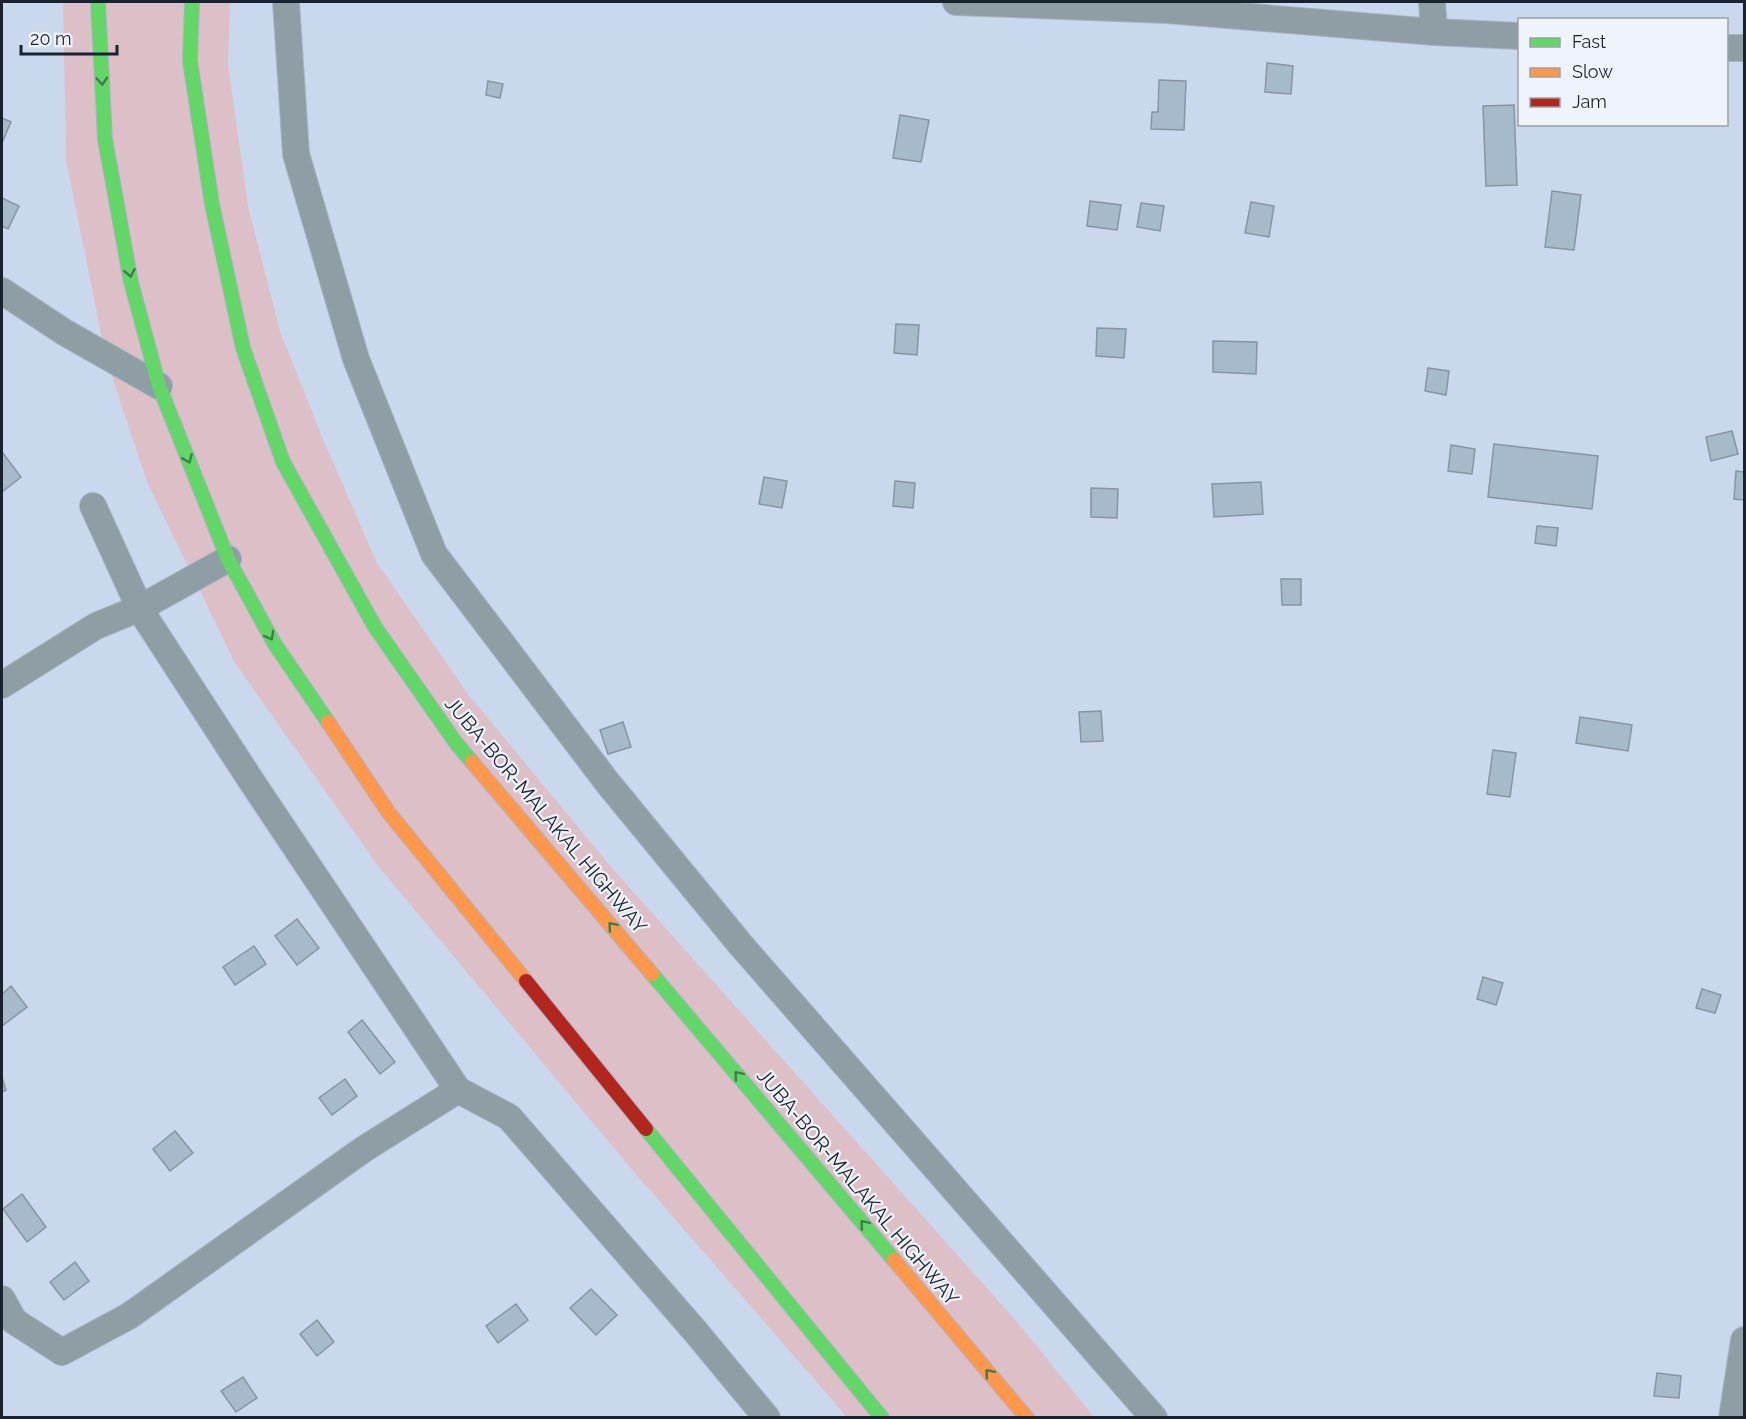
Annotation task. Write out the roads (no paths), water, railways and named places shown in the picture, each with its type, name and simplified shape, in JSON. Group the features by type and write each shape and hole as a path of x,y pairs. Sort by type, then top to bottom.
{"highway":[{"path":"98,2 105,139 131,282 159,386 228,559 274,643 389,813 882,1418"},
{"name":"JUBA-BOR-MALAKAL HIGHWAY","path":"192,2 190,61 212,204 243,348 284,462 375,627 456,743 1027,1418"}],"street":[{"path":"286,2 296,154 356,359 434,554 607,782 740,944 1154,1418"},
{"path":"956,2 1167,10 1434,32 1518,36"},
{"path":"1432,2 1434,32"},
{"path":"1728,48 1744,48"},
{"path":"2,291 64,332 159,386"},
{"path":"93,506 141,611 250,779 458,1090 508,1117 695,1331 767,1418"},
{"path":"2,685 96,626 140,608 228,559"},
{"path":"2,1299 14,1321 62,1352 129,1316 364,1149 458,1090"},
{"path":"1732,1418 1744,1341"}]}
